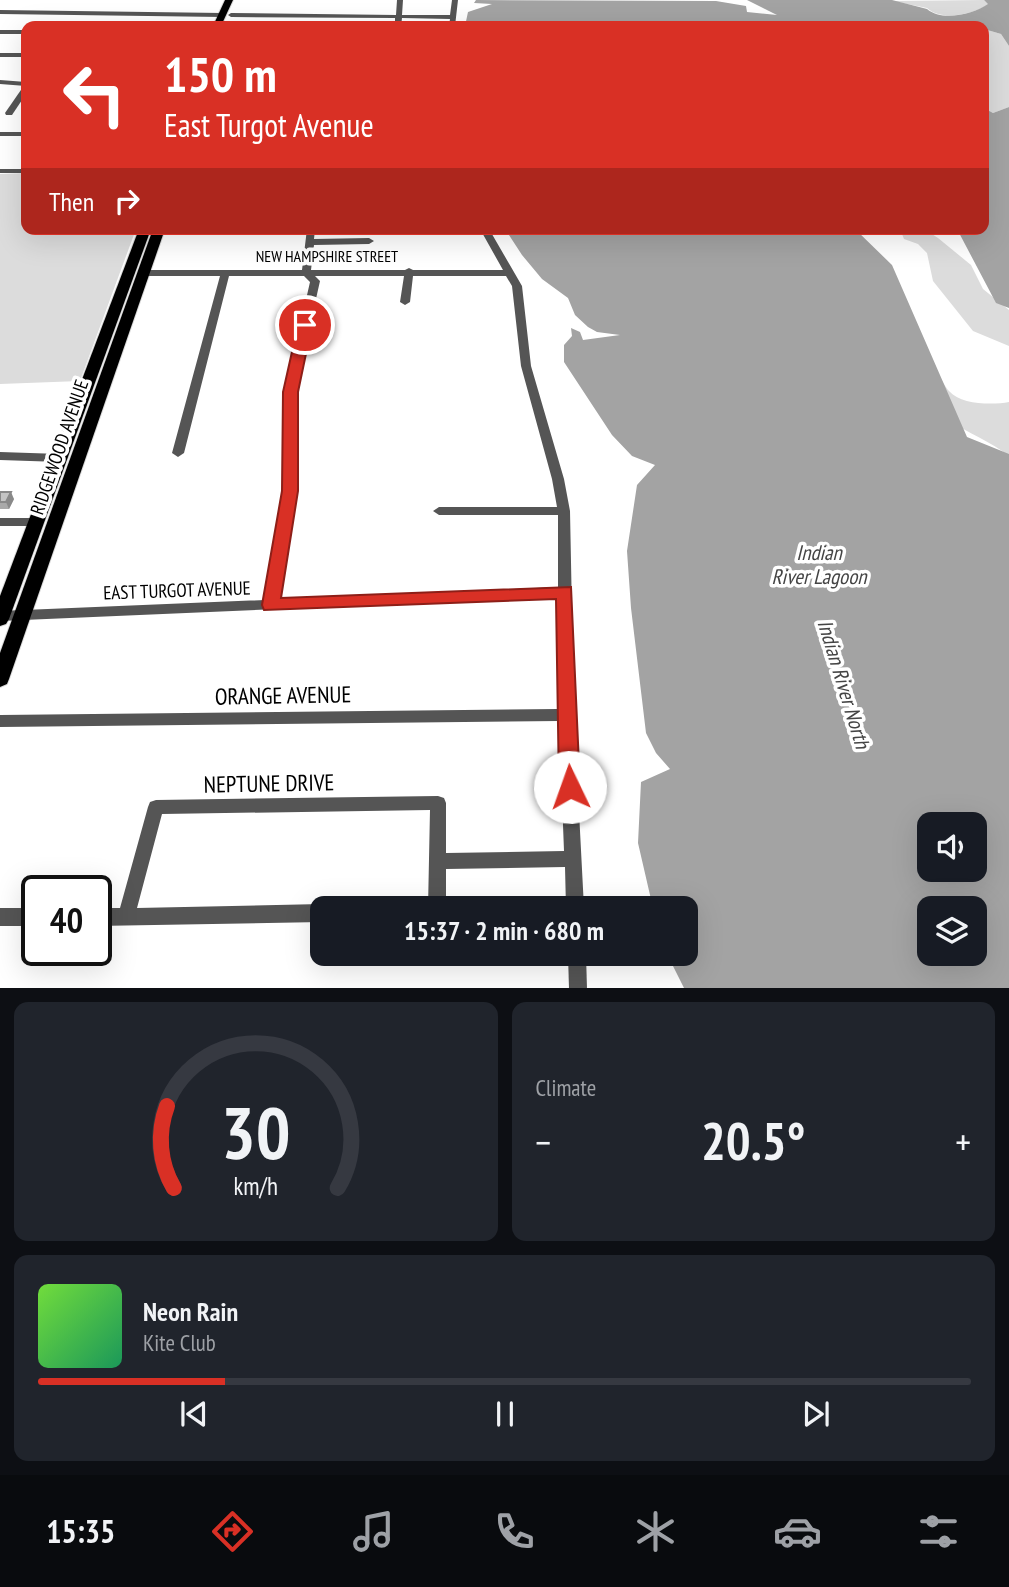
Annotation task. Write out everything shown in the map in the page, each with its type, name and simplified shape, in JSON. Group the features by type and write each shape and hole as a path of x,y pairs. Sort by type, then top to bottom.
{"main road":[{"path":"223,21 229,0"},
{"path":"223,21 238,0"},
{"name":"RIDGEWOOD AVENUE","path":"0,617 145,235"},
{"path":"143,272 139,266 149,235"},
{"name":"RIDGEWOOD AVENUE","path":"0,679 157,235"},
{"path":"121,336 117,330 132,285 126,280"},
{"path":"81,451 75,446 75,441 91,396 86,386"},
{"path":"53,527 52,511 67,466 66,461 60,458"}],"street":[{"path":"399,21 400,0"},
{"path":"453,21 455,0"},
{"path":"0,12 6,5"},
{"path":"0,12 223,21 453,17"},
{"path":"0,32 21,33"},
{"path":"0,55 21,55"},
{"path":"0,82 21,86"},
{"path":"9,113 21,100"},
{"path":"0,134 21,134"},
{"path":"0,171 21,171"},
{"path":"271,605 290,491 290,392 315,281 306,272 311,235"},
{"path":"488,235 511,273 521,307 526,366 558,479 564,511 566,715 575,896"},
{"path":"310,242 369,241"},
{"path":"405,302 409,271"},
{"name":"NEW HAMPSHIRE STREET","path":"143,272 511,273"},
{"path":"178,453 225,272"},
{"path":"0,456 60,458"},
{"path":"439,511 564,511"},
{"path":"0,522 36,522"},
{"name":"EAST TURGOT AVENUE","path":"0,617 565,592"},
{"name":"ORANGE AVENUE","path":"0,721 566,715"},
{"name":"NEPTUNE DRIVE","path":"126,917 156,807 438,803 437,861"},
{"path":"437,896 437,861 573,859"},
{"path":"112,917 310,913"},
{"path":"0,917 21,917"},
{"path":"577,966 578,988"}],"shaded area":[{"path":"984,0 989,4 975,11 949,16 927,8 892,1"},
{"path":"989,30 1001,34 1009,46 1009,107 993,113 989,111"},
{"path":"21,173 21,235 134,235 80,381 0,384 0,174"},
{"path":"902,235 933,235 971,265 983,289 1009,310 1009,346 973,331 933,281 927,253 918,244 904,239"},
{"path":"925,346 943,382 954,396 978,403 1009,402 1009,456 949,421"}],"water":[{"path":"476,0 716,1 746,6 747,12 777,15 747,0 892,0 949,16 982,8 988,4 984,0 1009,0 1009,46 1001,34 989,30 989,21 466,21 468,12 492,4 474,3"},
{"path":"1009,107 1009,308 996,303 960,235 989,235 989,111 993,113"},
{"name":"Indian River Lagoon","path":"509,235 861,235 892,265 967,437 1009,454 1009,988 684,988 673,966 698,966 698,896 650,896 638,843 641,782 670,769 656,753 646,733 627,551 637,485 655,465 632,456 612,435 564,362 564,345 572,336 571,328 580,332 583,340 620,335 597,332 588,327 575,315 568,298 542,279"}],"building":[{"path":"0,492 11,492 6,502 0,502"}],"route":[{"path":"305,325 290,392 290,491 271,605 565,592 566,715 570,787"}],"water label":[{"name":"Indian River North","path":"844,684"}]}
